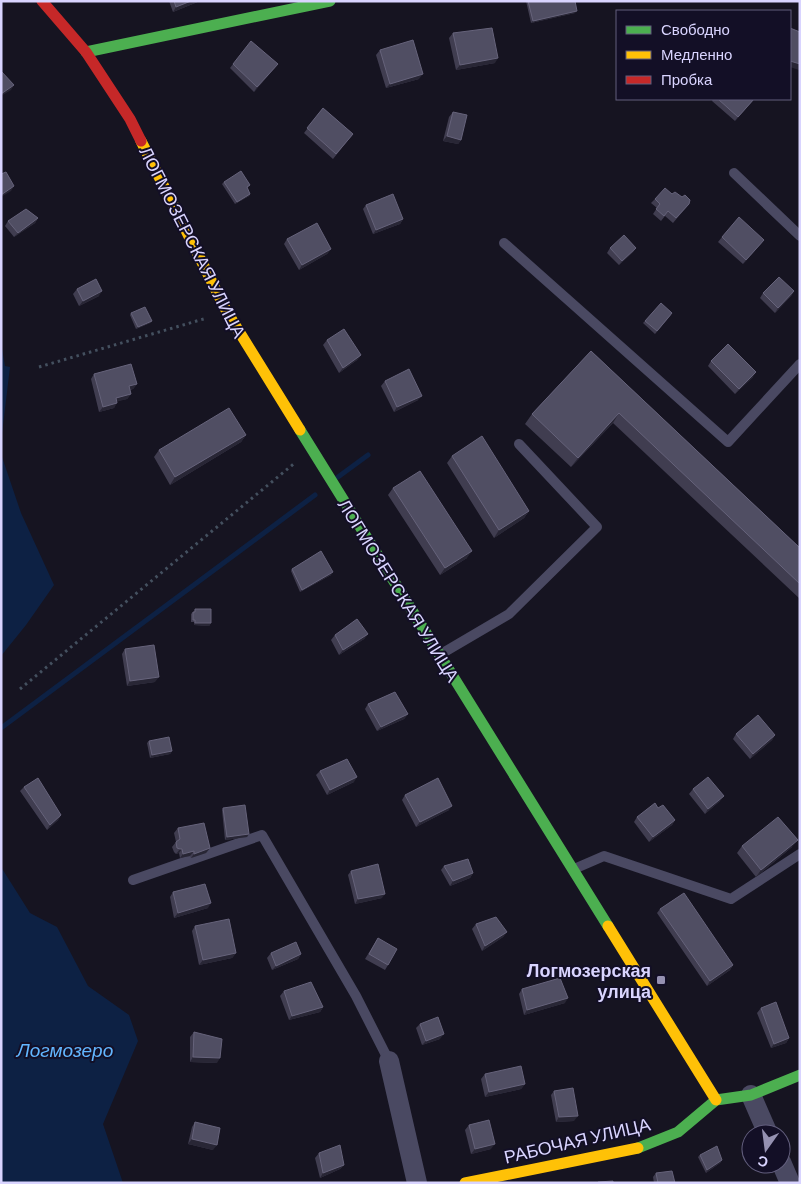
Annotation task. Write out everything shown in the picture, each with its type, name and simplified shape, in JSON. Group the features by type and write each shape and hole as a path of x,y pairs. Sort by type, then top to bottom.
{"street":[{"name":"ЛОГМОЗЕРСКАЯ УЛИЦА","path":"42,1 86,52 130,119 227,312 716,1100"},
{"path":"86,52 330,1"},
{"path":"389,1061 417,1183"},
{"path":"716,1100 750,1095 800,1076"},
{"path":"750,1095 763,1124"},
{"name":"РАБОЧАЯ УЛИЦА","path":"465,1183 639,1148 678,1132 716,1100"}],"lane":[{"path":"734,173 800,236"},
{"path":"504,243 728,442 800,364"},
{"path":"440,655 509,614 598,526 519,444"},
{"path":"133,880 262,835 356,996 389,1061"},
{"path":"573,869 604,856 731,899 800,854"}],"path":[{"path":"39,367 227,312"},
{"path":"20,689 312,448"}],"water":[{"path":"1,343 5,366 10,367 1,442"},
{"path":"1,454 21,513 54,585 1,656"},
{"name":"Логмозеро","path":"1,867 30,913 57,927 88,986 129,1015 138,1041 103,1124 123,1183 1,1183"}],"building":[{"path":"174,1 191,1 176,7"},
{"path":"528,1 575,1 577,11 533,21"},
{"path":"492,28 498,58 460,65 453,33"},
{"path":"791,28 800,32 800,64 791,61"},
{"path":"413,40 423,74 390,84 380,50"},
{"path":"251,41 278,64 257,87 233,64"},
{"path":"1,71 14,85 1,94"},
{"path":"719,100 753,100 738,117"},
{"path":"323,108 353,134 336,154 307,128"},
{"path":"453,112 467,115 461,140 447,136"},
{"path":"241,171 250,185 247,187 250,194 237,202 224,182"},
{"path":"6,172 14,186 1,195 1,174"},
{"path":"665,188 672,194 675,192 682,197 685,195 690,200 689,204 676,218 668,211 664,216 656,209 660,204 655,199"},
{"path":"393,194 403,219 376,230 366,205"},
{"path":"26,209 38,218 18,233 8,221"},
{"path":"739,217 764,240 746,260 722,237"},
{"path":"317,223 331,249 302,265 287,239"},
{"path":"624,235 636,248 622,261 610,248"},
{"path":"779,277 794,291 778,308 763,293"},
{"path":"96,279 102,291 83,301 77,289"},
{"path":"661,303 672,313 657,331 645,321"},
{"path":"145,307 152,321 138,327 131,313"},
{"path":"344,329 361,355 343,368 327,340"},
{"path":"728,344 756,372 739,389 711,361"},
{"path":"591,351 800,548 800,584 619,413 578,458 532,414"},
{"path":"131,364 137,384 129,386 131,394 116,398 117,403 103,407 94,374"},
{"path":"409,369 422,396 397,407 385,381"},
{"path":"229,408 246,435 175,477 159,450"},
{"path":"482,436 529,511 499,530 452,456"},
{"path":"420,471 472,551 445,568 393,488"},
{"path":"321,551 333,572 302,590 292,569"},
{"path":"195,609 211,609 211,623 195,623 193,612 195,612"},
{"path":"357,619 368,634 343,650 335,635"},
{"path":"154,645 159,677 130,681 125,649"},
{"path":"395,692 408,714 381,727 368,704"},
{"path":"758,715 775,735 753,754 736,734"},
{"path":"169,737 172,751 152,755 149,741"},
{"path":"347,759 357,777 330,790 320,771"},
{"path":"708,777 724,796 708,809 693,789"},
{"path":"38,778 61,815 50,825 24,787"},
{"path":"438,778 452,806 420,822 405,795"},
{"path":"655,803 658,808 663,805 675,820 653,837 637,817"},
{"path":"245,805 249,834 227,837 223,808"},
{"path":"778,817 798,840 761,870 742,846"},
{"path":"204,823 210,848 194,854 194,851 183,854 182,849 177,848 176,842 180,839 178,828"},
{"path":"468,859 473,873 453,881 444,866"},
{"path":"378,864 385,894 358,899 351,871"},
{"path":"205,884 211,903 178,913 173,892"},
{"path":"684,893 733,965 710,981 660,909"},
{"path":"496,917 507,932 485,946 476,924"},
{"path":"229,919 236,953 203,960 195,926"},
{"path":"378,938 397,949 388,965 369,954"},
{"path":"296,942 301,954 276,966 271,953"},
{"path":"560,978 568,998 527,1010 522,989"},
{"path":"311,982 323,1007 292,1016 284,991"},
{"path":"776,1002 789,1038 774,1044 761,1008"},
{"path":"438,1017 444,1034 426,1041 420,1024"},
{"path":"194,1032 222,1039 220,1058 193,1057"},
{"path":"521,1066 525,1084 489,1092 485,1074"},
{"path":"573,1088 578,1116 559,1117 554,1091"},
{"path":"489,1120 495,1144 475,1149 469,1125"},
{"path":"195,1122 220,1128 217,1145 192,1139"},
{"path":"340,1145 344,1165 323,1173 319,1153"},
{"path":"717,1146 722,1160 707,1170 700,1155"},
{"path":"672,1171 675,1183 658,1183 656,1173"},
{"path":"613,1181 613,1183 598,1183 598,1182"}],"waterway":[{"path":"338,477 368,455"},
{"path":"1,728 315,495"}],"traffic: fast":[{"path":"86,52 330,1"},
{"path":"300,430 608,926"},
{"path":"638,1148 678,1132 716,1100 751,1095 800,1075"}],"traffic: slow":[{"path":"141,141 227,312 300,430"},
{"path":"608,926 716,1100"},
{"path":"465,1183 638,1148"}],"traffic: jam":[{"path":"42,1 86,52 130,119 141,141"}],"place":[{"name":"Логмозерская улица","path":"661,980"}]}
